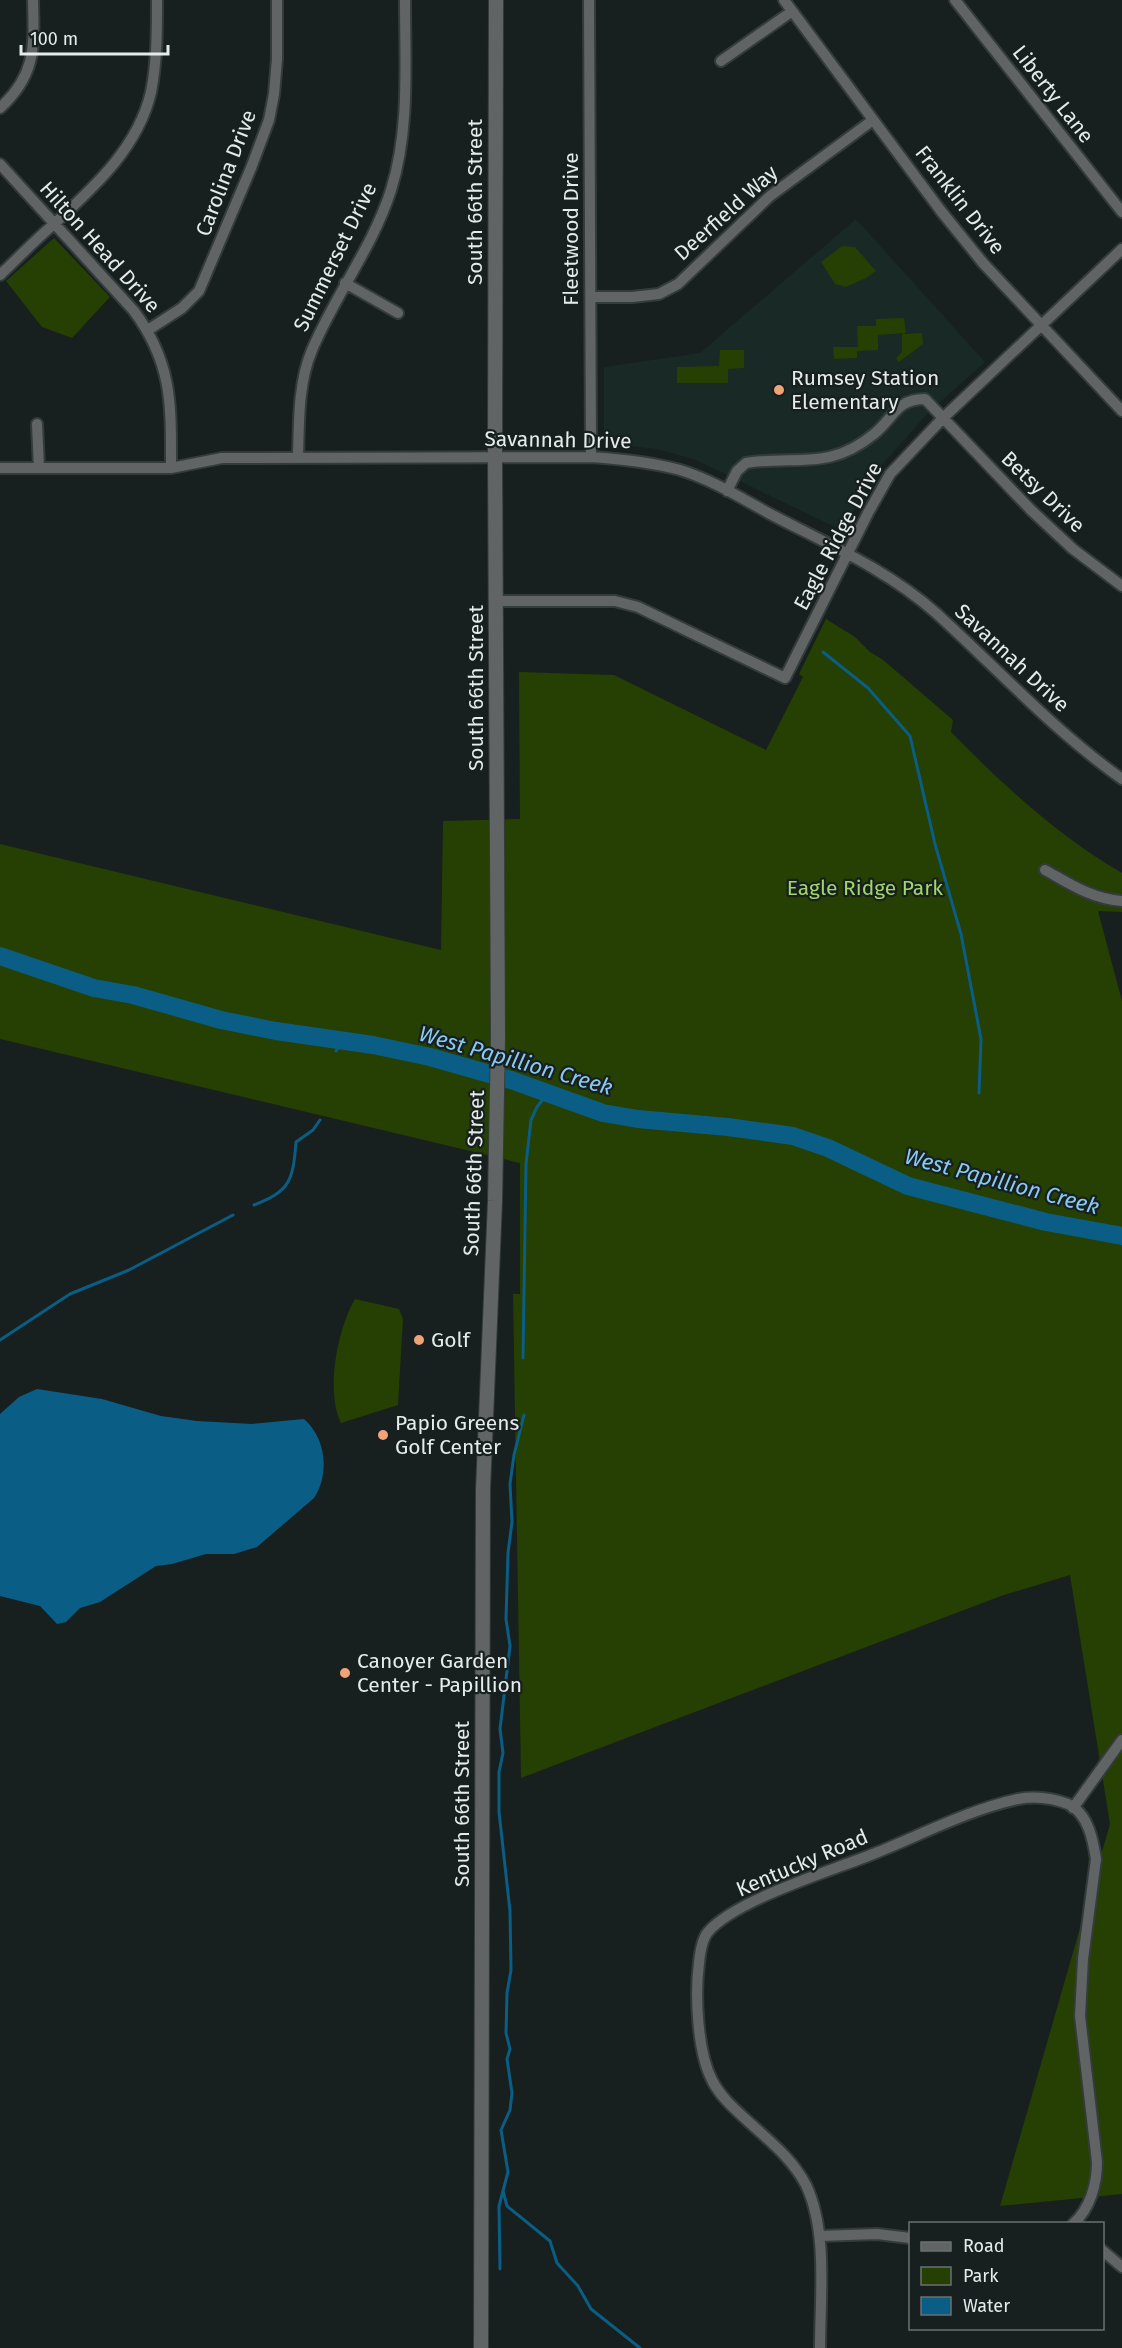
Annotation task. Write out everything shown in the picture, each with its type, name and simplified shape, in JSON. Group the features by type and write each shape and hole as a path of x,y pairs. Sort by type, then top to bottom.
{"street":[{"path":"0,108 26,78 31,64 34,45 33,0"},
{"path":"0,275 104,177 123,152 150,95 155,67 157,0"},
{"name":"Carolina Drive","path":"148,330 182,308 199,291 251,168 269,120 274,94 277,59 277,0"},
{"name":"Summerset Drive","path":"298,458 300,402 311,351 382,215 400,153 405,76 405,0"},
{"name":"South 66th Street","path":"481,2348 483,1509 498,1119 495,458 496,0"},
{"name":"Fleetwood Drive","path":"589,0 591,457"},
{"name":"Franklin Drive","path":"784,0 983,263 1122,411"},
{"name":"Liberty Lane","path":"955,0 1122,212"},
{"path":"721,61 791,12"},
{"name":"Deerfield Way","path":"591,297 632,297 659,294 678,284 770,196 873,120"},
{"name":"Hilton Head Drive","path":"0,164 134,311 148,330 163,362 167,382 171,417 171,468"},
{"name":"Eagle Ridge Drive","path":"497,601 615,601 638,607 785,678 890,474 943,418 1122,249"},
{"path":"345,283 398,313"},
{"name":"Betsy Drive","path":"727,491 737,471 747,463 821,460 844,453 875,434 903,403 913,399 925,399 1031,510 1073,549 1122,586"},
{"path":"37,424 39,468"},
{"name":"Savannah Drive","path":"0,468 171,468 222,458 591,457 640,460 682,471 727,491 890,577 936,613 1021,696 1089,756 1122,779"},
{"path":"1045,870 1090,896 1122,901"},
{"path":"1074,2222 1081,2216 1090,2198 1097,2177 1097,2162 1080,2016 1083,1959 1096,1859 1088,1828 1081,1815 1073,1808 1122,1740"},
{"name":"Kentucky Road","path":"820,2348 820,2236 807,2188 799,2171 786,2155 735,2109 711,2080 701,2041 698,1996 699,1963 707,1933 746,1904 968,1814 1018,1799 1034,1797 1053,1800 1073,1808"},
{"path":"820,2236 877,2234 909,2238"},
{"path":"1104,2252 1122,2267"}],"shaded area":[{"name":"Rumsey Station Elementary","path":"856,219 985,362 928,413 873,475 843,531 696,460 657,449 604,443 604,367 700,353"}],"green space":[{"path":"54,238 110,297 72,338 42,327 6,281"},
{"path":"842,246 855,247 876,271 846,287 835,284 821,262"},
{"path":"904,318 906,333 878,335 878,350 857,351 857,358 834,359 833,347 858,347 857,326 876,326 876,319"},
{"path":"922,333 923,344 899,362 896,358 902,352 902,334"},
{"path":"720,350 744,350 744,368 728,369 728,383 677,383 677,367 719,366"},
{"name":"Eagle Ridge Park","path":"826,619 855,637 953,720 951,732 1032,808 1076,843 1122,873 1122,912 1098,911 1122,1001 1122,2194 1000,2206 1110,1824 1070,1575 1001,1596 521,1778 513,1294 520,1294 520,1163 0,1039 0,844 441,950 443,821 520,819 519,672 614,675 766,750 803,677 799,674"},
{"path":"355,1299 399,1309 403,1319 398,1405 341,1423 336,1410 334,1394 336,1360 343,1326"}],"water":[{"path":"37,1389 102,1399 161,1416 197,1421 252,1424 304,1419 317,1436 321,1446 324,1467 319,1488 314,1498 257,1547 234,1554 206,1554 156,1566 100,1602 80,1608 66,1622 57,1624 40,1606 0,1596 0,1414 19,1397"}],"waterway":[{"path":"823,652 868,688 910,736 935,844 961,934 981,1039 979,1093"},
{"name":"West Papillion Creek","path":"0,956 94,988 133,995 221,1020 276,1031 373,1045 430,1057 511,1080 603,1113 793,1136 828,1148 908,1186 1046,1222 1122,1236"},
{"path":"336,1051 342,1041"},
{"path":"523,1358 526,1164 531,1120 537,1107 548,1093"},
{"path":"254,1205 275,1195 287,1183 293,1166 296,1142 313,1130 320,1120"},
{"path":"0,1340 70,1294 129,1270 233,1215"},
{"path":"500,2269 499,2206 508,2172 501,2130 510,2110 512,2093 507,2059 510,2049 506,2033 507,1993 511,1970 510,1911 499,1812 499,1772 503,1753 500,1729 510,1646 506,1619 508,1553 512,1522 510,1484 514,1455 524,1415"},
{"path":"503,2191 507,2206 550,2241 557,2263 578,2286 591,2309 640,2348"}],"place":[{"name":"Rumsey Station Elementary","path":"779,390"},
{"name":"Golf","path":"419,1340"},
{"name":"Papio Greens Golf Center","path":"383,1435"},
{"name":"Canoyer Garden Center - Papillion","path":"345,1673"}]}
